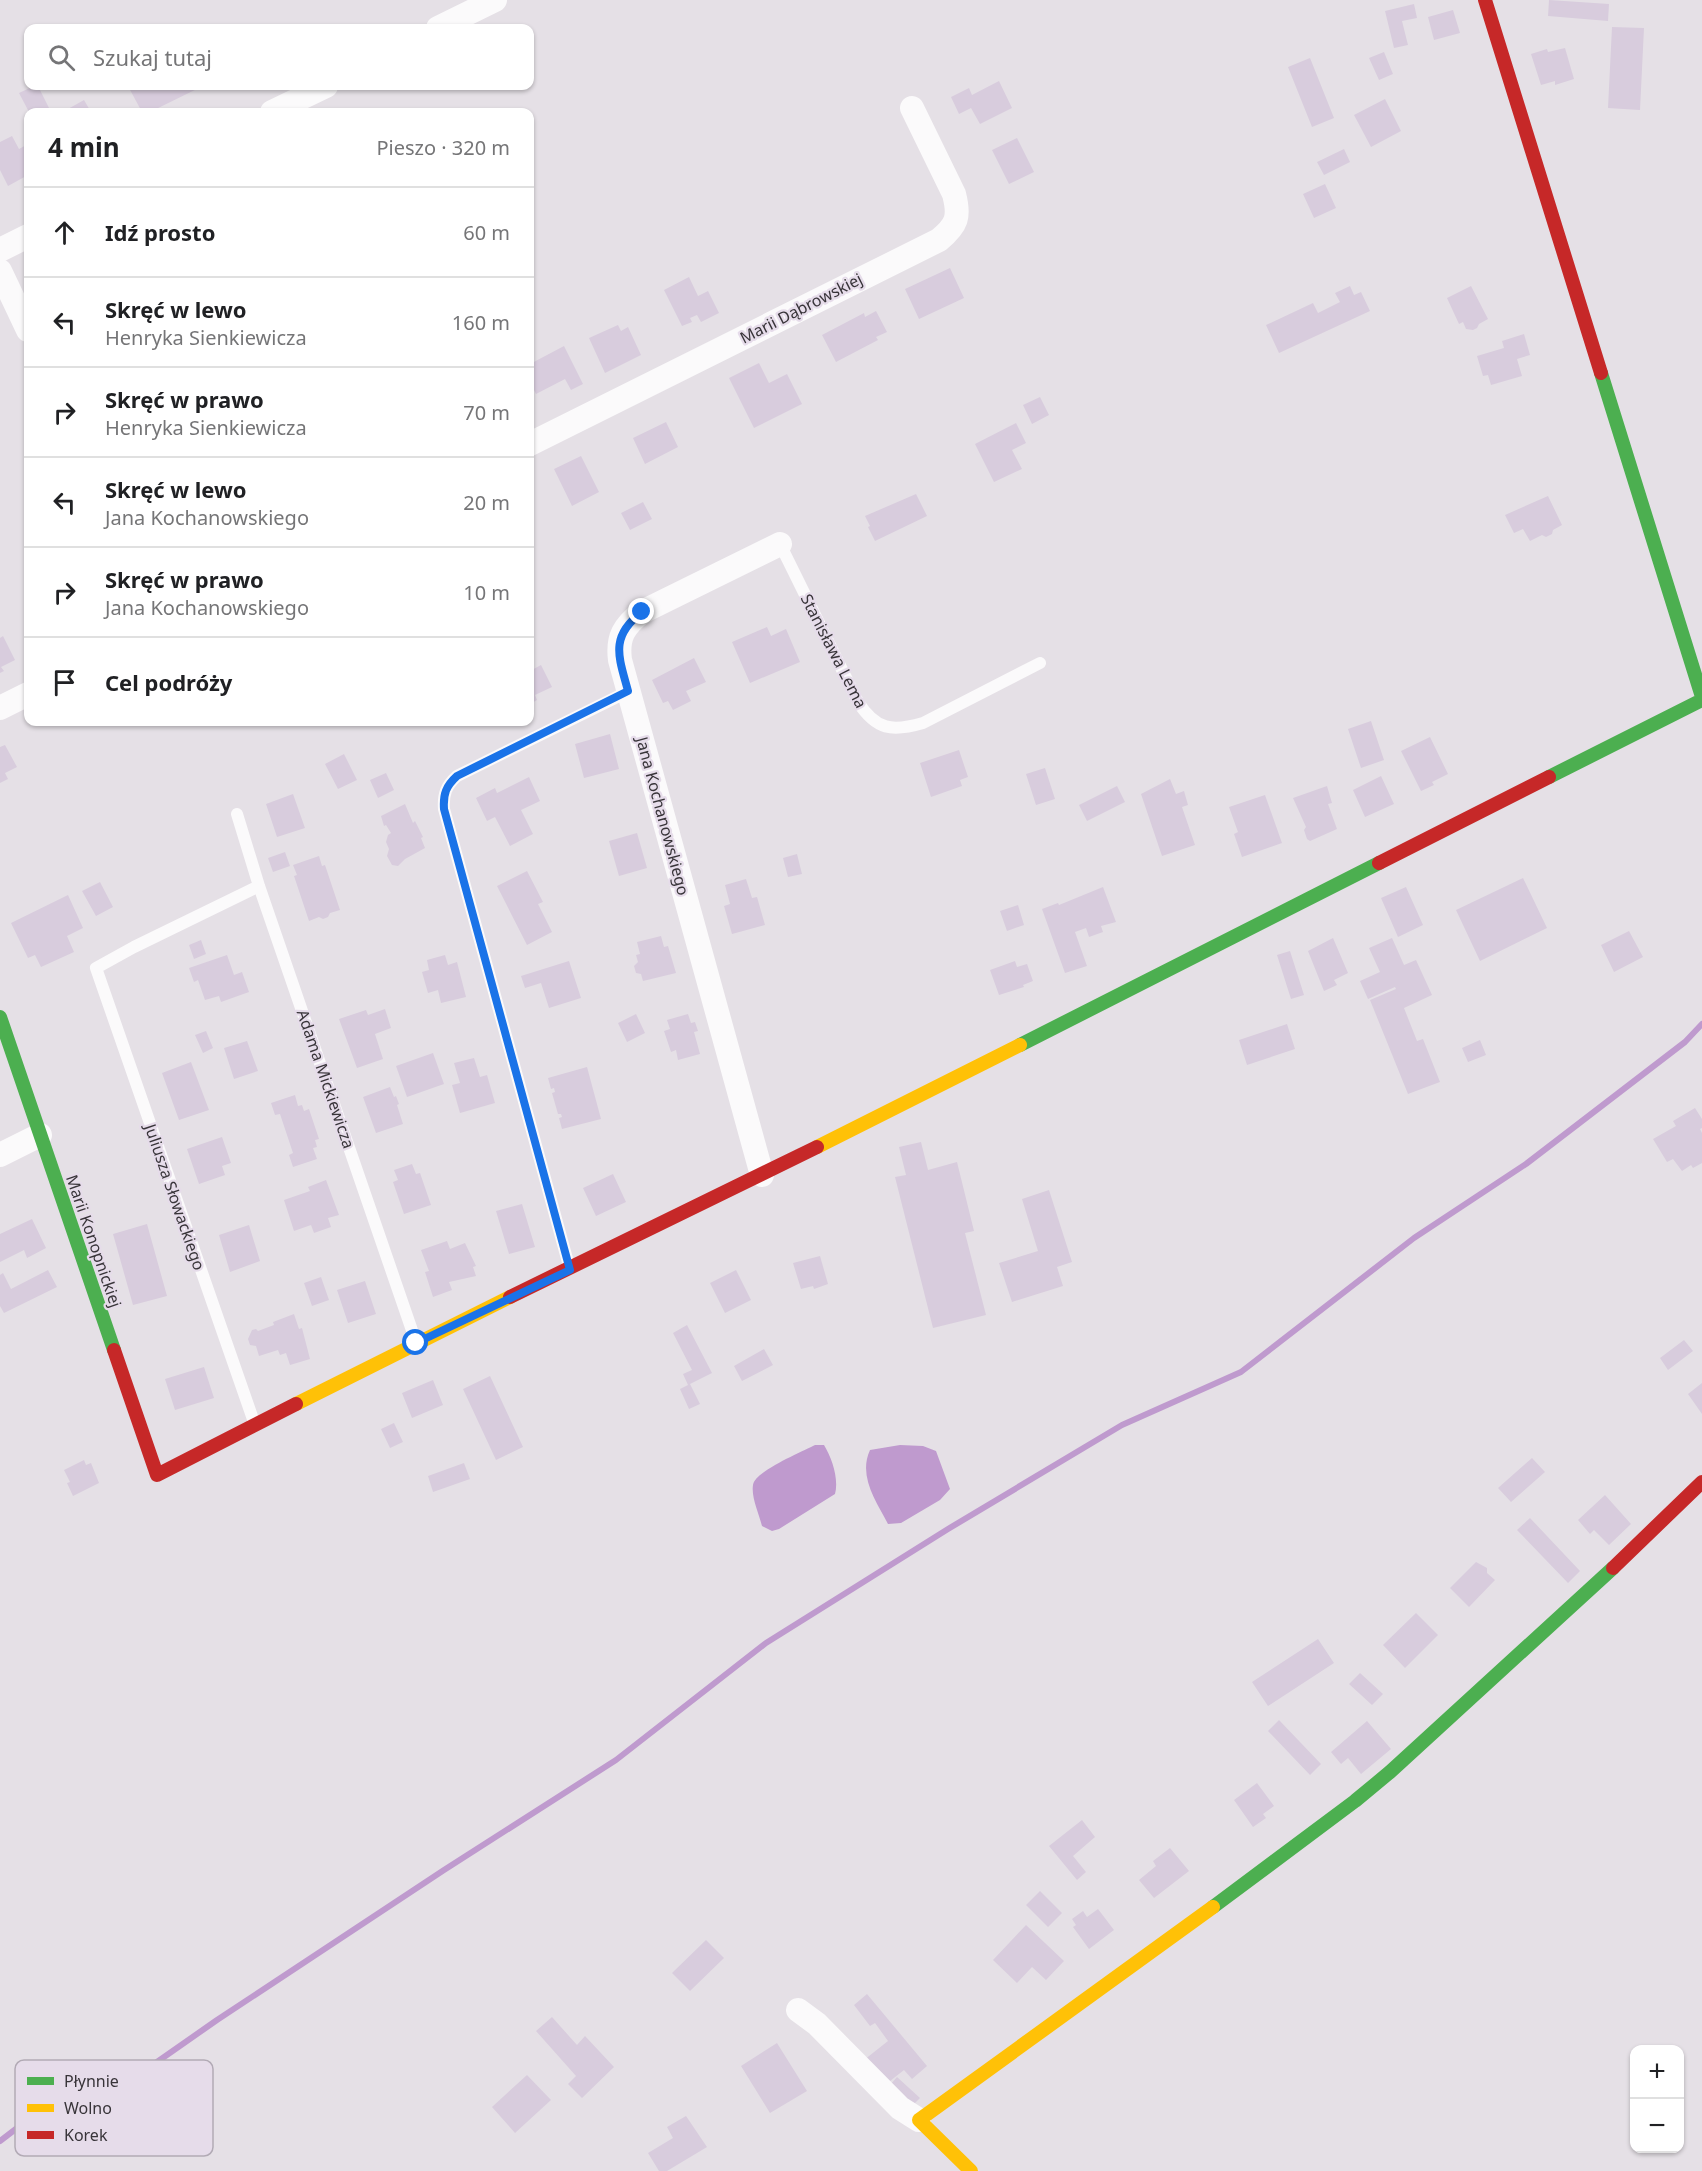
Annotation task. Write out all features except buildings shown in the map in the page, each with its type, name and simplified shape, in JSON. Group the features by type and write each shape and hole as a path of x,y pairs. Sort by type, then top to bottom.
{"street":[{"path":"446,24 495,0"},
{"path":"255,1426 416,1343 762,1175 1702,698 1485,0"},
{"path":"280,108 318,90"},
{"name":"Marii Dąbrowskiej","path":"534,442 939,240 951,230 957,220 954,194 912,108"},
{"path":"0,250 24,238"},
{"path":"0,271 24,322"},
{"name":"Jana Kochanowskiego","path":"762,1175 628,691 618,646 621,633 629,622 642,612 780,544"},
{"path":"0,708 24,696"},
{"name":"Marii Konopnickiej","path":"0,1017 157,1475 255,1426"},
{"path":"0,1155 40,1135"},
{"path":"919,2120 1240,1888 1364,1794 1580,1600 1702,1482"},
{"path":"798,2010 817,2024 892,2102 919,2120 971,2171"}],"lane":[{"name":"Stanisława Lema","path":"780,544 858,702 867,716 878,724 892,728 907,728 923,723 1040,663"},
{"path":"570,1270 444,809 443,796 448,784 457,776 628,691"},
{"name":"Adama Mickiewicza","path":"237,814 259,886 416,1343"},
{"name":"Juliusza Słowackiego","path":"255,1426 96,968 259,886"}],"shaded area":[{"path":"815,1445 824,1445 830,1456 835,1475 835,1494 779,1529 772,1531 762,1526 753,1495 753,1485 756,1480 770,1468"},
{"path":"900,1445 923,1446 936,1451 950,1489 940,1500 901,1523 888,1524 867,1479 867,1460 870,1450"}],"waterway":[{"path":"160,2060 444,1870 616,1760 766,1643 948,1529 1122,1425 1241,1372 1414,1238 1526,1164 1685,1042 1702,1024"},
{"path":"0,2141 15,2130"}],"traffic: fast":[{"path":"1601,373 1702,697"},
{"path":"1549,777 1702,700"},
{"path":"1020,1045 1379,863"},
{"path":"0,1017 114,1350"},
{"path":"1213,1907 1355,1801 1390,1772 1613,1568"}],"traffic: slow":[{"path":"817,1147 1020,1045"},
{"path":"296,1404 510,1297"},
{"path":"971,2171 919,2120 1213,1907"}],"traffic: jam":[{"path":"1485,0 1601,373"},
{"path":"1379,863 1549,777"},
{"path":"510,1297 817,1147"},
{"path":"114,1350 157,1475 296,1404"},
{"path":"1613,1568 1702,1482"}],"route":[{"path":"416,1343 570,1270 444,809 443,796 448,784 457,776 628,691 618,646 621,633 629,622 642,612"}]}
